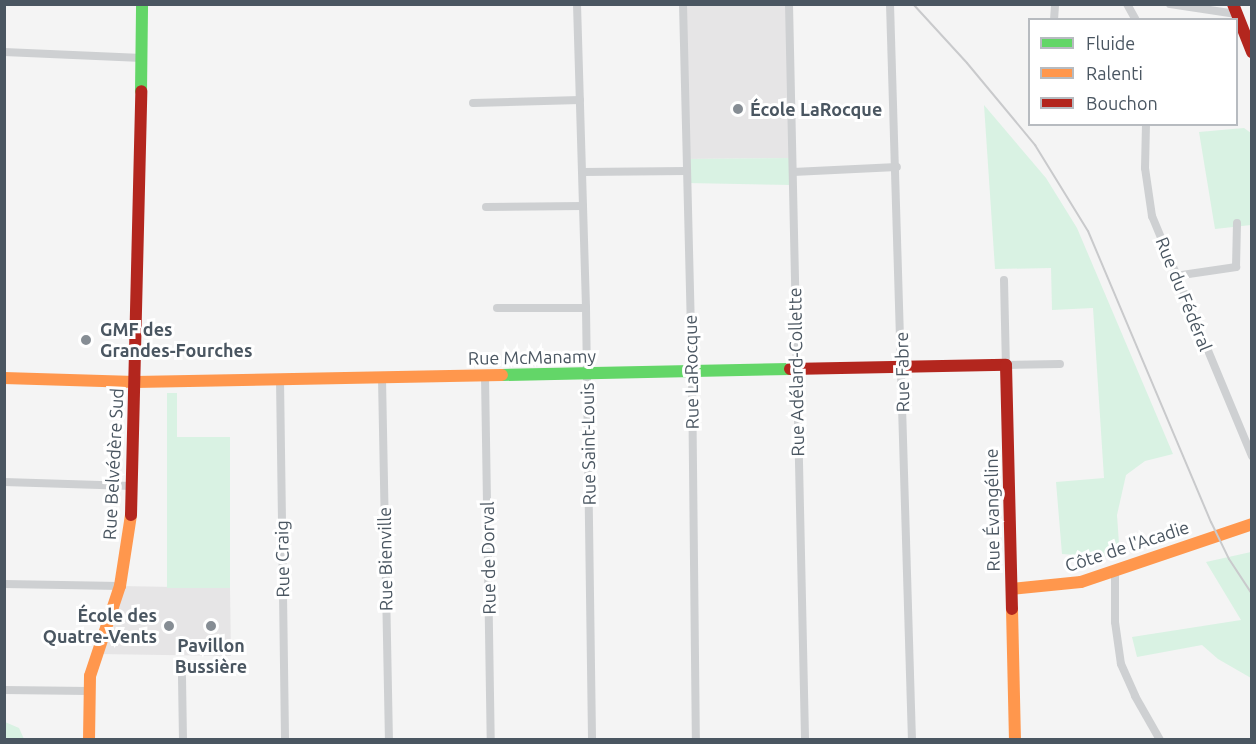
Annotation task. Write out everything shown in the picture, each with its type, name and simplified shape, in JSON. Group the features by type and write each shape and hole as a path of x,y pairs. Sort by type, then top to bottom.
{"street":[{"name":"Rue Belvédère Sud","path":"89,740 89,691 94,664 120,586 127,556 135,382 142,4"},
{"name":"Rue Saint-Louis","path":"577,4 586,308 592,740"},
{"name":"Rue LaRocque","path":"683,4 692,371 696,740"},
{"name":"Rue Adélard-Collette","path":"789,4 805,740"},
{"name":"Rue Fabre","path":"890,4 897,167 912,740"},
{"path":"1127,4 1135,18"},
{"path":"1170,4 1234,9"},
{"path":"1238,19 1251,52"},
{"path":"4,52 142,58"},
{"path":"473,103 580,100"},
{"name":"Rue du Fédéral","path":"1146,126 1145,168 1148,200 1175,276 1251,456"},
{"path":"793,172 897,167"},
{"path":"582,172 686,171"},
{"path":"486,207 583,206"},
{"path":"1175,276 1236,267 1237,223"},
{"name":"Rue Évangéline","path":"1004,280 1015,740"},
{"path":"497,308 586,308"},
{"name":"Rue McManamy","path":"4,378 135,382 1060,364"},
{"name":"Rue de Dorval","path":"485,376 491,740"},
{"name":"Rue Bienville","path":"382,378 389,740"},
{"name":"Rue Craig","path":"280,379 285,740"},
{"path":"4,482 132,486"},
{"name":"Côte de l'Acadie","path":"1012,589 1060,586 1115,572 1251,524"},
{"path":"1115,572 1115,622 1121,664 1134,696 1160,740"},
{"path":"4,584 120,586"},
{"path":"182,677 183,740"},
{"path":"4,690 89,691"}],"shaded area":[{"name":"École LaRocque","path":"683,5 789,5 792,158 685,159"},
{"name":"École des Quatre-Vents","path":"120,586 230,588 231,656 97,654"}],"green space":[{"path":"984,105 1046,178 1077,228 1173,454 1145,461 1126,475 1117,515 1120,558 1062,554 1056,482 1104,478 1093,308 1052,310 1051,268 995,269"},
{"path":"1244,128 1251,133 1251,225 1215,229 1199,132"},
{"path":"792,158 793,185 687,183 685,159"},
{"path":"167,393 177,393 177,437 230,437 230,588 167,588"},
{"path":"1251,552 1251,678 1218,659 1202,645 1137,657 1132,637 1241,620 1206,562"},
{"path":"5,722 19,728 24,739 5,739"}],"railway":[{"path":"913,4 967,63 1035,145 1088,231 1211,522 1229,559 1252,594"}],"traffic: fast":[{"path":"141,91 142,4"},
{"path":"502,375 790,369"}],"traffic: slow":[{"path":"4,378 135,382 502,375"},
{"path":"89,740 90,676 120,586 131,515"},
{"path":"1012,589 1081,582 1252,524"},
{"path":"1012,609 1015,740"}],"traffic: jam":[{"path":"1233,4 1252,52"},
{"path":"131,515 141,91"},
{"path":"790,369 1006,365 1012,609"}],"place":[{"name":"École LaRocque","path":"738,109"},
{"name":"GMF des Grandes-Fourches","path":"86,340"},
{"name":"École des Quatre-Vents","path":"169,626"},
{"name":"Pavillon Bussière","path":"211,626"}]}
